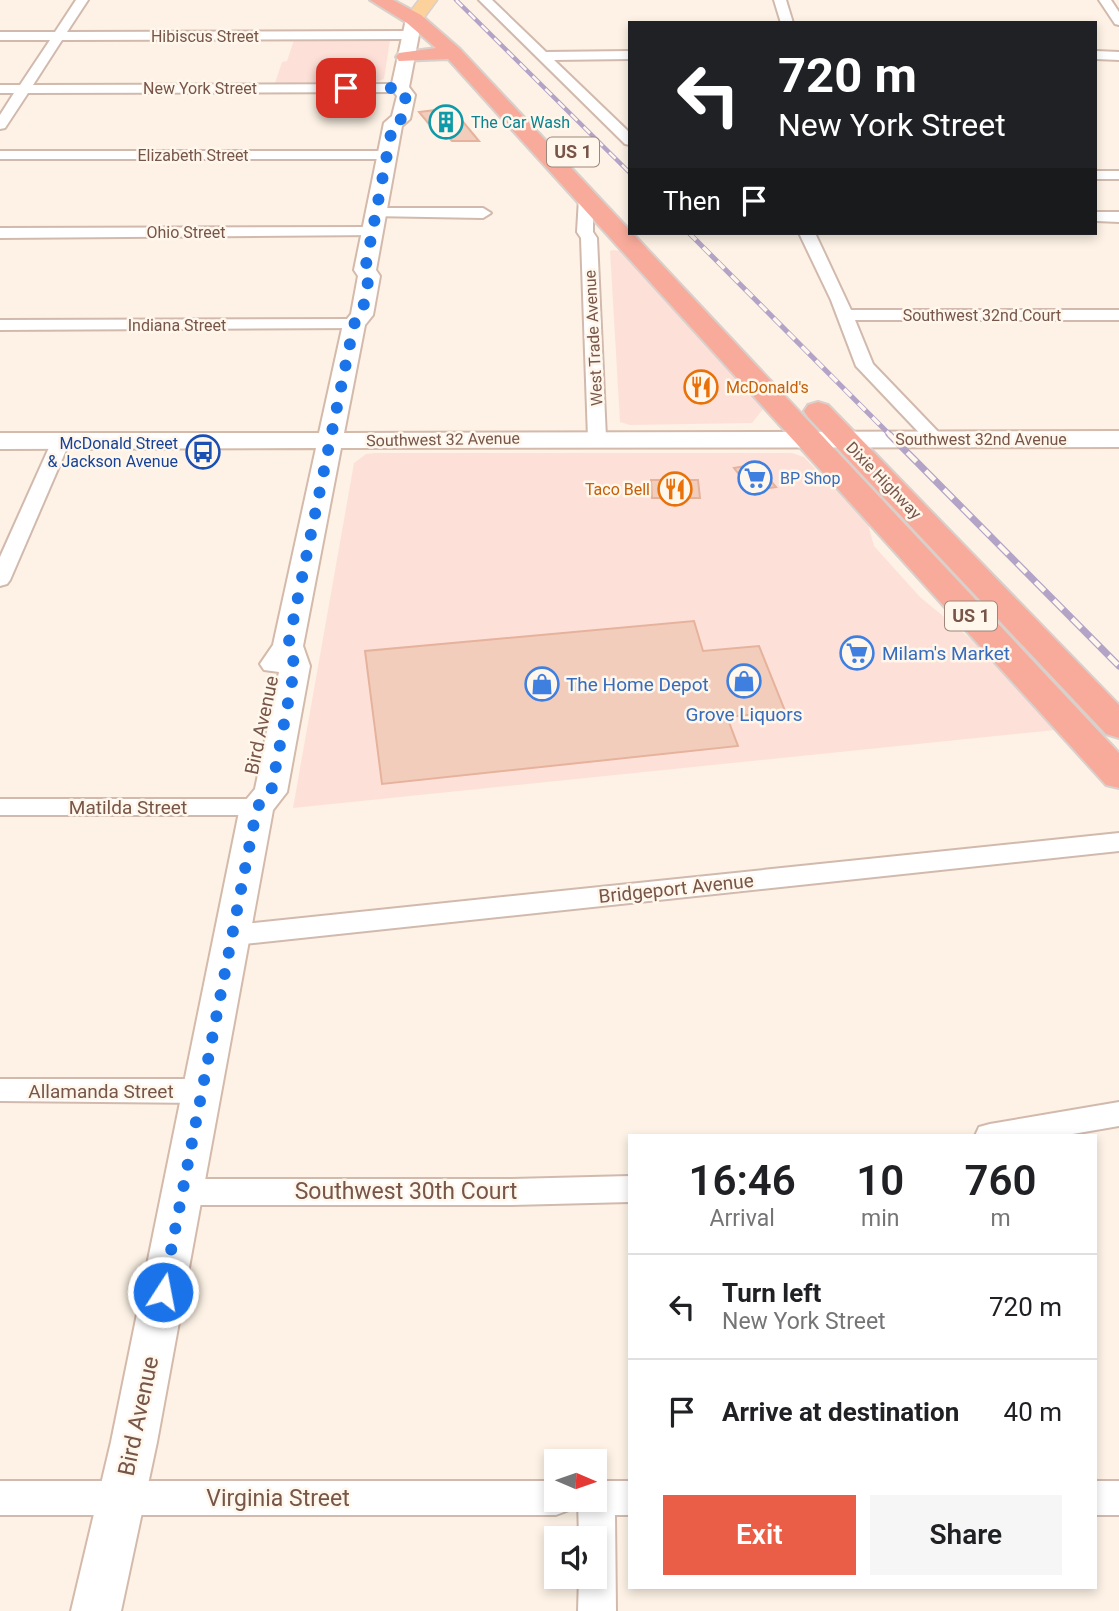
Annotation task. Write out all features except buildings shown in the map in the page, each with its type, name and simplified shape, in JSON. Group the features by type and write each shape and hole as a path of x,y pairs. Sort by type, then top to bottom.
{"highway":[{"name":"US 1","path":"379,0 415,9 463,36 620,203"},
{"name":"US 1","path":"415,9 1119,776"},
{"path":"406,57 453,53"},
{"path":"651,235 772,362"},
{"name":"Dixie Highway","path":"801,393 1119,726"}],"street":[{"path":"0,125 82,0"},
{"path":"485,0 628,139"},
{"path":"780,0 786,21"},
{"path":"1105,0 1119,21"},
{"name":"Hibiscus Street","path":"0,36 58,36 415,9"},
{"name":"Bird Avenue","path":"96,1611 134,1443 257,807 271,792 295,666 288,646 354,324 362,314 369,276 365,270 386,155 393,123 401,119 406,95 400,88 415,9"},
{"path":"542,56 628,55"},
{"path":"1097,55 1119,55"},
{"name":"New York Street","path":"0,89 400,88"},
{"name":"Elizabeth Street","path":"0,155 386,155"},
{"path":"1097,175 1119,175"},
{"name":"West Trade Avenue","path":"586,198 584,232 589,238 597,438"},
{"name":"Ohio Street","path":"0,233 373,222 483,213"},
{"path":"1097,217 1119,217"},
{"path":"589,238 617,231"},
{"path":"808,235 865,366 936,439"},
{"name":"Southwest 32nd Court","path":"845,315 1119,315"},
{"name":"Indiana Street","path":"0,326 354,324"},
{"name":"Southwest 32 Avenue","path":"0,441 844,438"},
{"name":"Southwest 32nd Avenue","path":"844,438 1119,439"},
{"path":"0,580 61,441"},
{"name":"Matilda Street","path":"0,807 257,807"},
{"name":"Bridgeport Avenue","path":"233,935 1119,842"},
{"name":"Allamanda Street","path":"0,1090 203,1091"},
{"path":"1002,1134 1119,1114"},
{"name":"Southwest 30th Court","path":"183,1192 512,1192 628,1189"},
{"name":"Virginia Street","path":"0,1498 544,1498"},
{"path":"1097,1498 1119,1498"},
{"path":"597,1611 606,1512"}],"shaded area":[{"path":"294,40 390,40 384,79 375,82 275,83"},
{"path":"610,251 621,251 763,409 752,423 630,425 620,422"},
{"path":"792,453 804,457 868,524 874,546 920,597 978,645 1055,730 293,808 354,463 366,454"}],"railway":[{"path":"456,0 628,171"},
{"path":"691,235 891,436"},
{"path":"889,434 1119,666"}],"place":[{"name":"The Car Wash","path":"446,122"},
{"name":"McDonald's","path":"701,387"},
{"name":"McDonald Street & Jackson Avenue","path":"203,452"},
{"name":"BP Shop","path":"755,478"},
{"name":"Taco Bell","path":"675,489"},
{"name":"Milam's Market","path":"857,653"},
{"name":"Grove Liquors","path":"744,681"},
{"name":"The Home Depot","path":"542,684"}],"route":[{"path":"163,1292 257,807 271,792 295,666 288,646 354,324 362,314 369,276 365,270 386,155 393,123 401,119 406,95 400,88 346,88"}]}
